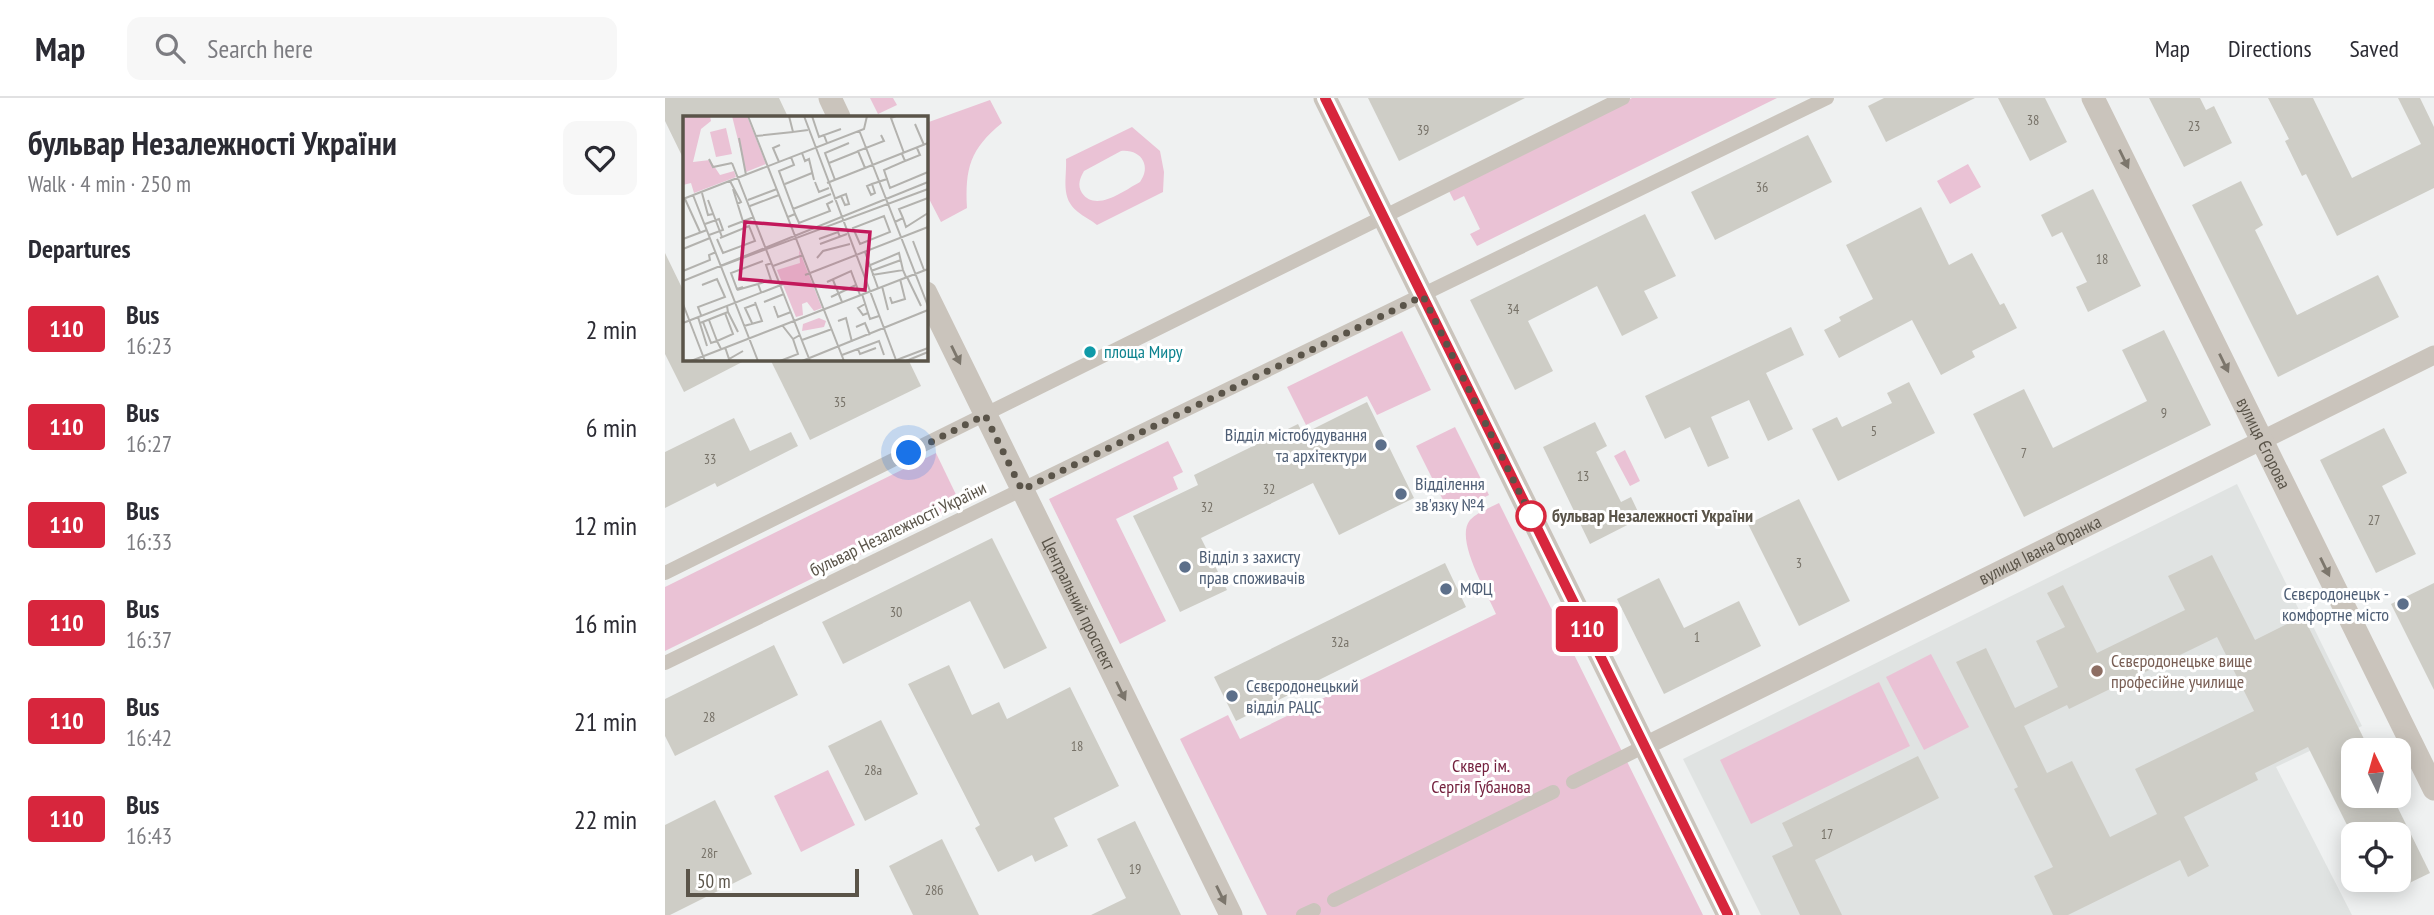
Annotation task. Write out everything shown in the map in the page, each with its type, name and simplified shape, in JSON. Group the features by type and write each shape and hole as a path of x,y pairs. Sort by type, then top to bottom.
{"street":[{"path":"830,98 839,116"},
{"path":"1325,98 1728,915"},
{"path":"665,573 1623,98"},
{"name":"бульвар Незалежності України","path":"665,663 1827,98"},
{"name":"вулиця Єгорова","path":"2094,98 2434,789"},
{"name":"Центральний проспект","path":"927,295 1231,915"},
{"name":"вулиця Івана Франка","path":"1645,746 2434,355"},
{"path":"1573,782 1645,746"},
{"path":"1334,900 1553,792"}],"shaded area":[{"name":"Сєвєродонецьке вище професійне училище","path":"2237,484 2302,616 2308,616 2362,726 2276,767 2352,915 1761,915 1683,759"}],"green space":[{"path":"870,98 893,98 897,105 878,114"},
{"path":"1632,98 1777,98 1477,246 1470,234 1480,229 1464,196 1454,201 1448,189"},
{"path":"990,100 1002,123 991,132 972,160 967,181 967,208 941,222 927,195 927,123"},
{"path":"1132,127 1160,151 1164,172 1163,192 1097,225 1072,207 1069,201 1066,159","holes":["1121,151 1139,156 1145,165 1140,182 1111,198 1095,201 1088,199 1080,187 1084,171"]},
{"path":"1968,164 1981,187 1950,204 1937,181"},
{"path":"1402,331 1431,390 1377,415 1367,396 1306,425 1287,387"},
{"path":"1455,427 1489,495 1450,514 1416,446"},
{"path":"1168,441 1183,472 1173,477 1178,489 1116,519 1166,621 1120,644 1049,499"},
{"path":"1625,450 1640,481 1630,486 1614,456"},
{"path":"936,453 961,505 665,651 665,587"},
{"name":"Сквер ім. Сергія Губанова","path":"1499,503 1703,915 1267,915 1180,739 1228,715 1240,739 1496,614 1469,553 1466,529 1473,517"},
{"path":"1931,654 1969,727 1924,750 1886,677"},
{"path":"1879,682 1910,746 1751,824 1720,760"},
{"path":"828,770 855,825 801,852 774,796"}],"building":[{"path":"665,98 779,98 788,116 683,116 683,158 665,121"},
{"path":"1368,98 1525,98 1399,161"},
{"path":"1884,98 1975,98 1886,142 1868,106"},
{"path":"1998,98 2045,98 2067,142 2030,161"},
{"path":"2149,98 2200,98 2206,110 2214,106 2232,143 2184,167"},
{"path":"2268,98 2313,98 2352,178 2421,144 2398,98 2420,98 2434,127 2434,188 2337,236 2306,174 2302,176 2285,141 2289,139"},
{"path":"1808,135 1832,182 1715,240 1691,192"},
{"path":"2241,181 2263,225 2255,230 2297,315 2378,275 2399,317 2278,377 2192,205"},
{"path":"2093,189 2141,286 2088,312 2076,287 2087,282 2062,232 2052,237 2041,215"},
{"path":"1921,207 1949,265 1972,253 2000,305 2004,303 2017,328 1972,351 1975,357 1941,375 1912,320 1839,358 1824,330 1841,321 1839,317 1873,299 1846,245"},
{"path":"1645,214 1676,276 1644,291 1658,318 1622,336 1597,286 1528,321 1553,371 1515,390 1470,300"},
{"path":"665,253 683,290 683,360 746,360 684,392 665,354"},
{"path":"1791,327 1804,355 1766,373 1793,429 1768,441 1749,400 1711,417 1729,458 1708,467 1690,427 1665,439 1645,396"},
{"path":"2164,330 2211,425 2024,517 1973,414 2024,389 2053,448 2147,401 2122,350"},
{"path":"770,360 908,360 921,386 810,440"},
{"path":"1909,382 1935,433 1838,481 1812,429 1837,417 1842,427 1892,403 1887,393"},
{"path":"1367,402 1414,498 1339,535 1313,483 1201,538 1227,590 1180,612 1133,516 1198,485 1194,475 1298,424 1303,434"},
{"path":"734,418 750,451 791,432 798,446 717,487 715,483 665,508 665,452"},
{"path":"1595,422 1607,446 1596,452 1621,502 1631,497 1641,518 1590,544 1543,447"},
{"path":"2384,428 2407,473 2382,486 2416,554 2376,573 2320,460"},
{"path":"1799,499 1850,601 1799,626 1748,524"},
{"path":"992,538 1047,648 1004,669 970,601 843,664 822,622"},
{"path":"2212,555 2255,640 2303,616 2364,738 2341,738 2341,808 2398,808 2405,822 2346,822 2308,747 2255,773 2258,780 2184,817 2209,866 2188,877 2180,860 2068,915 2053,915 2034,876 2053,867 2014,789 2018,787 1956,662 1986,648 2015,708 2058,687 2036,641 2065,627 2047,593 2063,585 2097,653 2185,610 2168,576","holes":["2217,637 2254,711 2135,769 2157,814 2110,837 2072,761 2047,773 2024,726 2067,705 2069,709"]},
{"path":"1445,563 1466,607 1236,721 1214,677"},
{"path":"1659,578 1684,628 1739,601 1761,646 1664,694 1617,599"},
{"path":"2434,583 2434,690 2391,604"},
{"path":"774,645 798,695 675,756 665,736 665,699"},
{"path":"949,665 972,715 999,702 1007,719 1070,687 1119,786 1054,818 1068,846 1035,862 1032,855 998,872 975,828 980,825 908,684"},
{"path":"881,720 918,794 865,821 828,746"},
{"path":"1918,756 1939,798 1815,860 1842,915 1800,915 1772,856 1793,846 1782,823"},
{"path":"715,800 752,874 670,915 665,915 665,825"},
{"path":"1135,821 1181,915 1091,915 1126,898 1097,839"},
{"path":"2411,834 2430,873 2411,882"},
{"path":"942,839 979,915 913,915 889,866"}],"bus line":[{"name":"110","path":"1325,98 1728,915"}],"place":[{"name":"площа Миру","path":"1090,352"},
{"name":"Відділ містобудування та архітектури","path":"1381,445"},
{"name":"Відділення зв'язку №4","path":"1401,494"},
{"name":"бульвар Незалежності України","path":"1531,516"},
{"name":"Відділ з захисту прав споживачів","path":"1185,567"},
{"name":"МФЦ","path":"1446,589"},
{"name":"Сєвєродонецьк - комфортне місто","path":"2403,604"},
{"name":"Сєвєродонецьке вище професійне училище","path":"2097,671"},
{"name":"Сєвєродонецький відділ РАЦС","path":"1232,696"}],"route":[{"path":"909,453 985,415 1022,490 1423,296 1531,516"}]}
